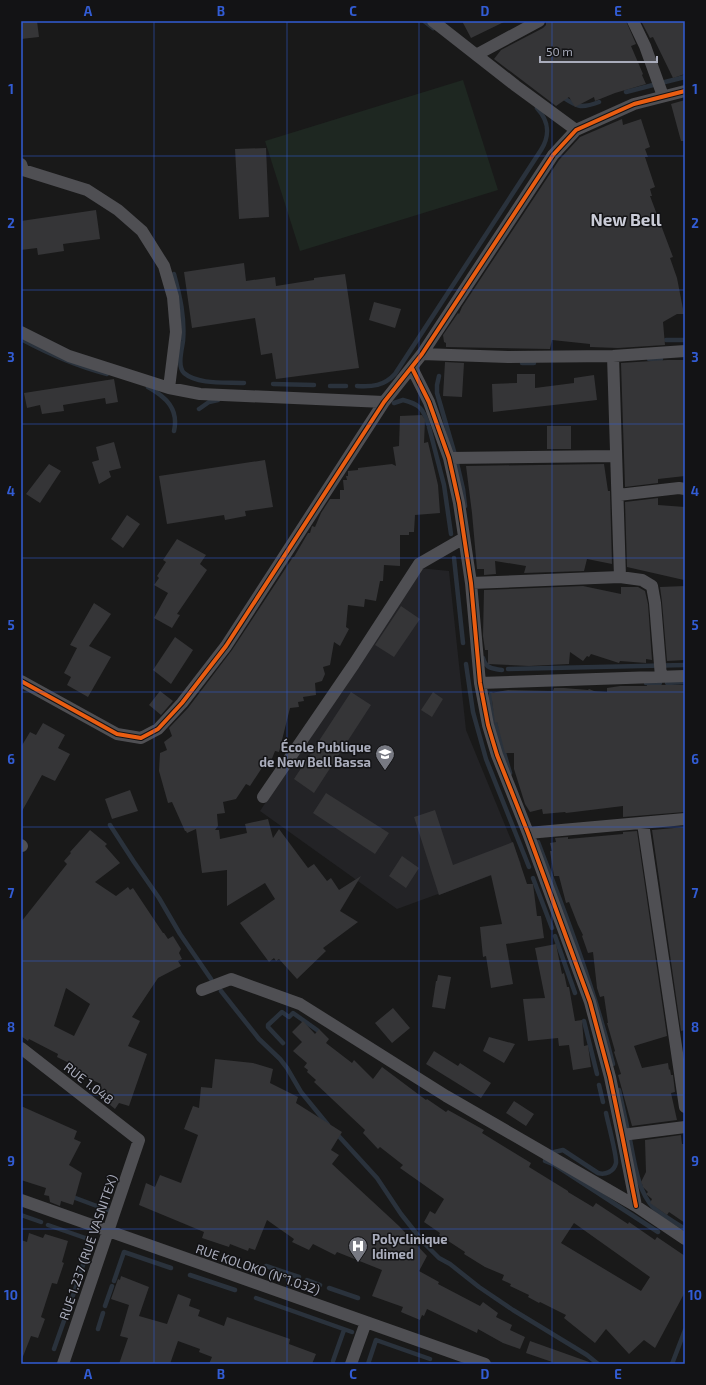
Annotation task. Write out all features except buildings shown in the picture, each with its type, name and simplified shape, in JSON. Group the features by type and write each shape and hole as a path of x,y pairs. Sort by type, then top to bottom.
{"street":[{"path":"432,21 537,102 576,130"},
{"path":"476,55 539,21"},
{"path":"633,21 645,46 663,96"},
{"path":"21,681 117,734 141,738 158,729 182,703 226,646 384,402 422,354 554,155 576,130 634,104 685,91"},
{"path":"22,169 87,190 118,210 142,231 164,266 173,297 176,332 169,388"},
{"path":"21,332 69,356 169,388 200,394 384,402"},
{"path":"422,354 614,356 685,351"},
{"path":"614,356 620,577"},
{"path":"412,368 429,402 448,458 459,503 471,583 480,683 488,725 497,755 528,833 590,1002 610,1077 636,1206"},
{"path":"448,458 616,456"},
{"path":"618,495 679,488 685,489"},
{"path":"263,797 354,664 419,564 464,538"},
{"path":"471,583 620,577 642,580 652,586 655,603 661,677"},
{"path":"480,683 685,676"},
{"path":"528,833 685,819"},
{"path":"643,823 685,1107"},
{"path":"202,990 231,979 300,1004 446,1096 636,1206 685,1239"},
{"name":"RUE 1.048","path":"21,1048 139,1140"},
{"path":"622,1135 685,1127"},
{"name":"RUE 1.237 (RUE VASNITEX)","path":"63,1364 139,1140"},
{"name":"RUE KOLOKO (N°1.032)","path":"21,1200 485,1364"},
{"path":"352,1364 366,1322"}],"shaded area":[{"path":"463,80 498,190 300,251 265,141"},
{"name":"École Publique de New Bell Bassa","path":"419,568 449,571 466,730 521,864 397,909 260,811"}],"waterway":[{"path":"424,21 433,28"},
{"path":"665,82 685,77"},
{"path":"626,92 657,84"},
{"path":"561,96 571,103 579,106 588,106 599,102"},
{"path":"357,386 378,385 387,381 395,374 541,150 546,139 547,129 544,118 537,108"},
{"path":"174,274 183,315 183,341 180,362 182,370 190,377 204,381 244,383"},
{"path":"21,339 63,359 107,374"},
{"path":"666,340 685,340"},
{"path":"649,359 661,359"},
{"path":"522,363 534,363"},
{"path":"439,376 437,393 455,455"},
{"path":"273,384 314,385"},
{"path":"330,386 346,386"},
{"path":"148,387 170,404 175,416 174,431"},
{"path":"199,409 209,402 218,400"},
{"path":"394,403 403,400 417,405 422,410 428,424"},
{"path":"429,427 444,485 451,534"},
{"path":"456,459 463,489 465,506"},
{"path":"454,558 463,643"},
{"path":"483,658 488,666 502,670"},
{"path":"466,664 473,712 486,759 529,867"},
{"path":"508,669 685,665"},
{"path":"667,683 685,682"},
{"path":"646,683 660,683"},
{"path":"491,694 491,709 510,773"},
{"path":"110,825 159,898 180,934 211,979"},
{"path":"538,842 588,979 613,1064"},
{"path":"533,878 552,928"},
{"path":"555,936 575,993"},
{"path":"221,991 259,1039 280,1059 301,1092 328,1125"},
{"path":"283,1043 268,1027 268,1025 282,1012 289,1017 293,1013 317,1030"},
{"path":"584,1021 597,1074"},
{"path":"599,1085 603,1102"},
{"path":"619,1090 628,1131"},
{"path":"550,1153 563,1150 598,1173 603,1174 611,1171 615,1166 616,1159 606,1113"},
{"path":"335,1132 377,1178 401,1214 424,1243 439,1258 450,1264 479,1287 513,1310 587,1355 598,1364"},
{"path":"629,1135 637,1174 648,1201 654,1208 685,1229"},
{"path":"547,1155 545,1161 555,1165 658,1232"},
{"path":"70,1196 113,1212"},
{"path":"21,1215 41,1222"},
{"path":"48,1225 91,1240 81,1271"},
{"path":"114,1281 124,1252 171,1268"},
{"path":"266,1266 299,1277"},
{"path":"190,1275 235,1290"},
{"path":"307,1280 320,1285"},
{"path":"54,1349 77,1284"},
{"path":"105,1306 112,1286"},
{"path":"329,1288 358,1298"},
{"path":"256,1298 352,1332"},
{"path":"98,1329 103,1313"},
{"path":"333,1361 344,1330"},
{"path":"672,1364 685,1330"},
{"path":"368,1364 376,1340 430,1359"}],"cycle path":[{"path":"21,681 117,734 141,738 158,729 182,703 226,646 384,402 422,354 553,155 576,130 634,104 685,91"},
{"path":"412,368 429,402 449,458 459,503 471,583 480,683 488,725 497,755 528,833 590,1002 610,1077 636,1206"}],"place":[{"name":"École Publique de New Bell Bassa","path":"385,771"},
{"name":"Polyclinique Idimed","path":"358,1263"}],"district":[{"name":"New Bell","path":"626,220"}]}
